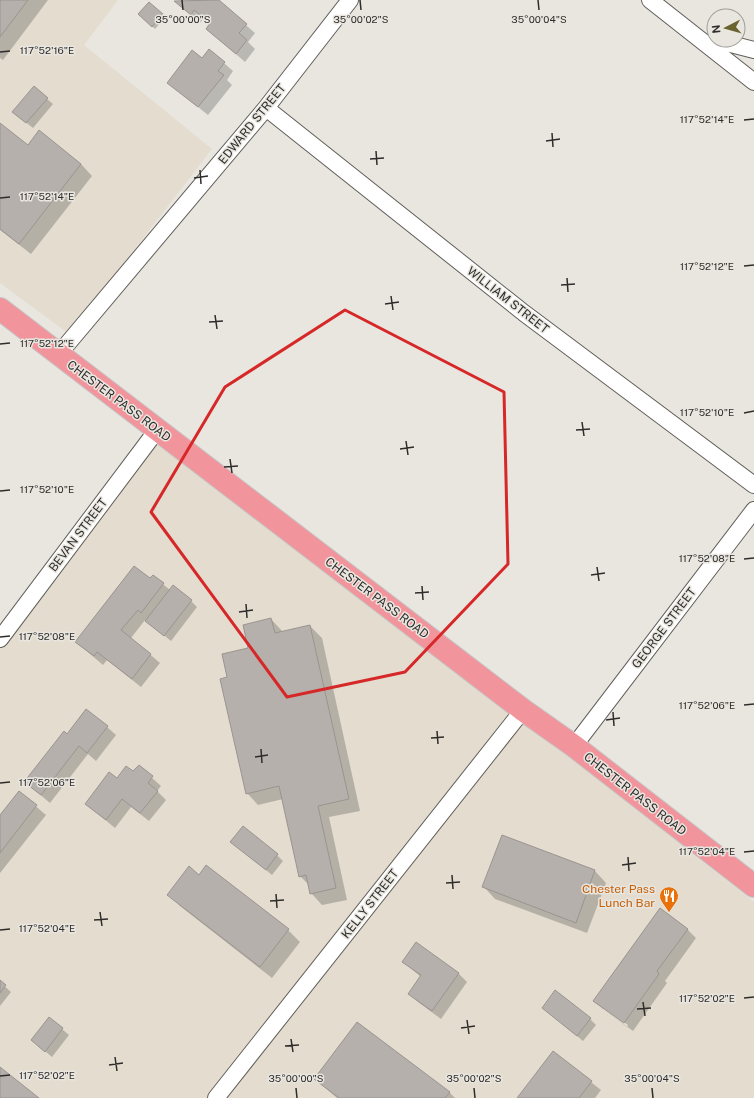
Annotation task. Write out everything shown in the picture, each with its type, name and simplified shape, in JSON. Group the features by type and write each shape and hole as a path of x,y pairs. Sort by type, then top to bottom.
{"highway":[{"name":"CHESTER PASS ROAD","path":"0,309 58,355 523,710 574,746 754,886"}],"street":[{"name":"EDWARD STREET","path":"58,355 266,108 350,0"},
{"path":"650,0 754,82"},
{"path":"695,35 706,38"},
{"name":"WILLIAM STREET","path":"266,108 524,314 754,485"},
{"name":"BEVAN STREET","path":"0,639 157,430"},
{"name":"GEORGE STREET","path":"574,746 754,510"},
{"name":"KELLY STREET","path":"216,1098 523,710"}],"highlighted area":[{"path":"345,310 504,392 508,564 405,672 287,697 151,512 225,387"}],"shaded area":[{"path":"0,0 118,0 84,45 212,149 69,334 0,283"},
{"path":"157,430 754,902 754,1098 0,1098 0,639"}],"building":[{"path":"0,0 28,0 0,37"},
{"path":"219,0 247,24 239,33 247,40 236,54 206,29 210,23 194,10 191,15 174,1"},
{"path":"149,2 163,14 152,27 138,14"},
{"path":"209,49 225,62 218,71 224,75 198,107 167,83 192,50 202,58"},
{"path":"34,86 48,98 26,123 12,112"},
{"path":"0,123 28,145 39,130 81,164 19,244 0,229"},
{"path":"134,566 150,578 153,575 164,583 141,613 138,610 121,630 151,654 132,679 97,652 94,656 75,642"},
{"path":"173,585 192,600 164,636 145,621"},
{"path":"271,618 275,633 310,625 349,799 318,806 336,888 310,894 306,875 299,877 279,786 246,794 220,679 227,677 222,654 248,648 243,625"},
{"path":"86,709 108,726 87,753 79,746 41,795 24,782 64,731 67,734"},
{"path":"139,765 153,776 148,783 158,791 140,813 122,799 106,820 85,804 109,772 117,778 126,766 133,771"},
{"path":"19,791 37,805 0,853 0,815"},
{"path":"243,826 278,854 266,870 230,842"},
{"path":"502,835 595,870 576,923 482,887"},
{"path":"206,865 289,929 260,967 167,895 189,866 199,875"},
{"path":"660,908 688,929 657,971 659,974 624,1023 593,1001"},
{"path":"416,942 459,973 432,1011 408,994 421,975 402,962"},
{"path":"0,980 6,985 0,993"},
{"path":"555,990 591,1018 577,1036 542,1008"},
{"path":"49,1017 63,1028 45,1052 31,1040"},
{"path":"357,1022 450,1092 445,1098 339,1098 314,1079"},
{"path":"553,1051 592,1081 579,1098 517,1098"},
{"path":"0,1067 39,1098 0,1098"}],"place":[{"name":"Chester Pass Lunch Bar","path":"669,913"}]}
